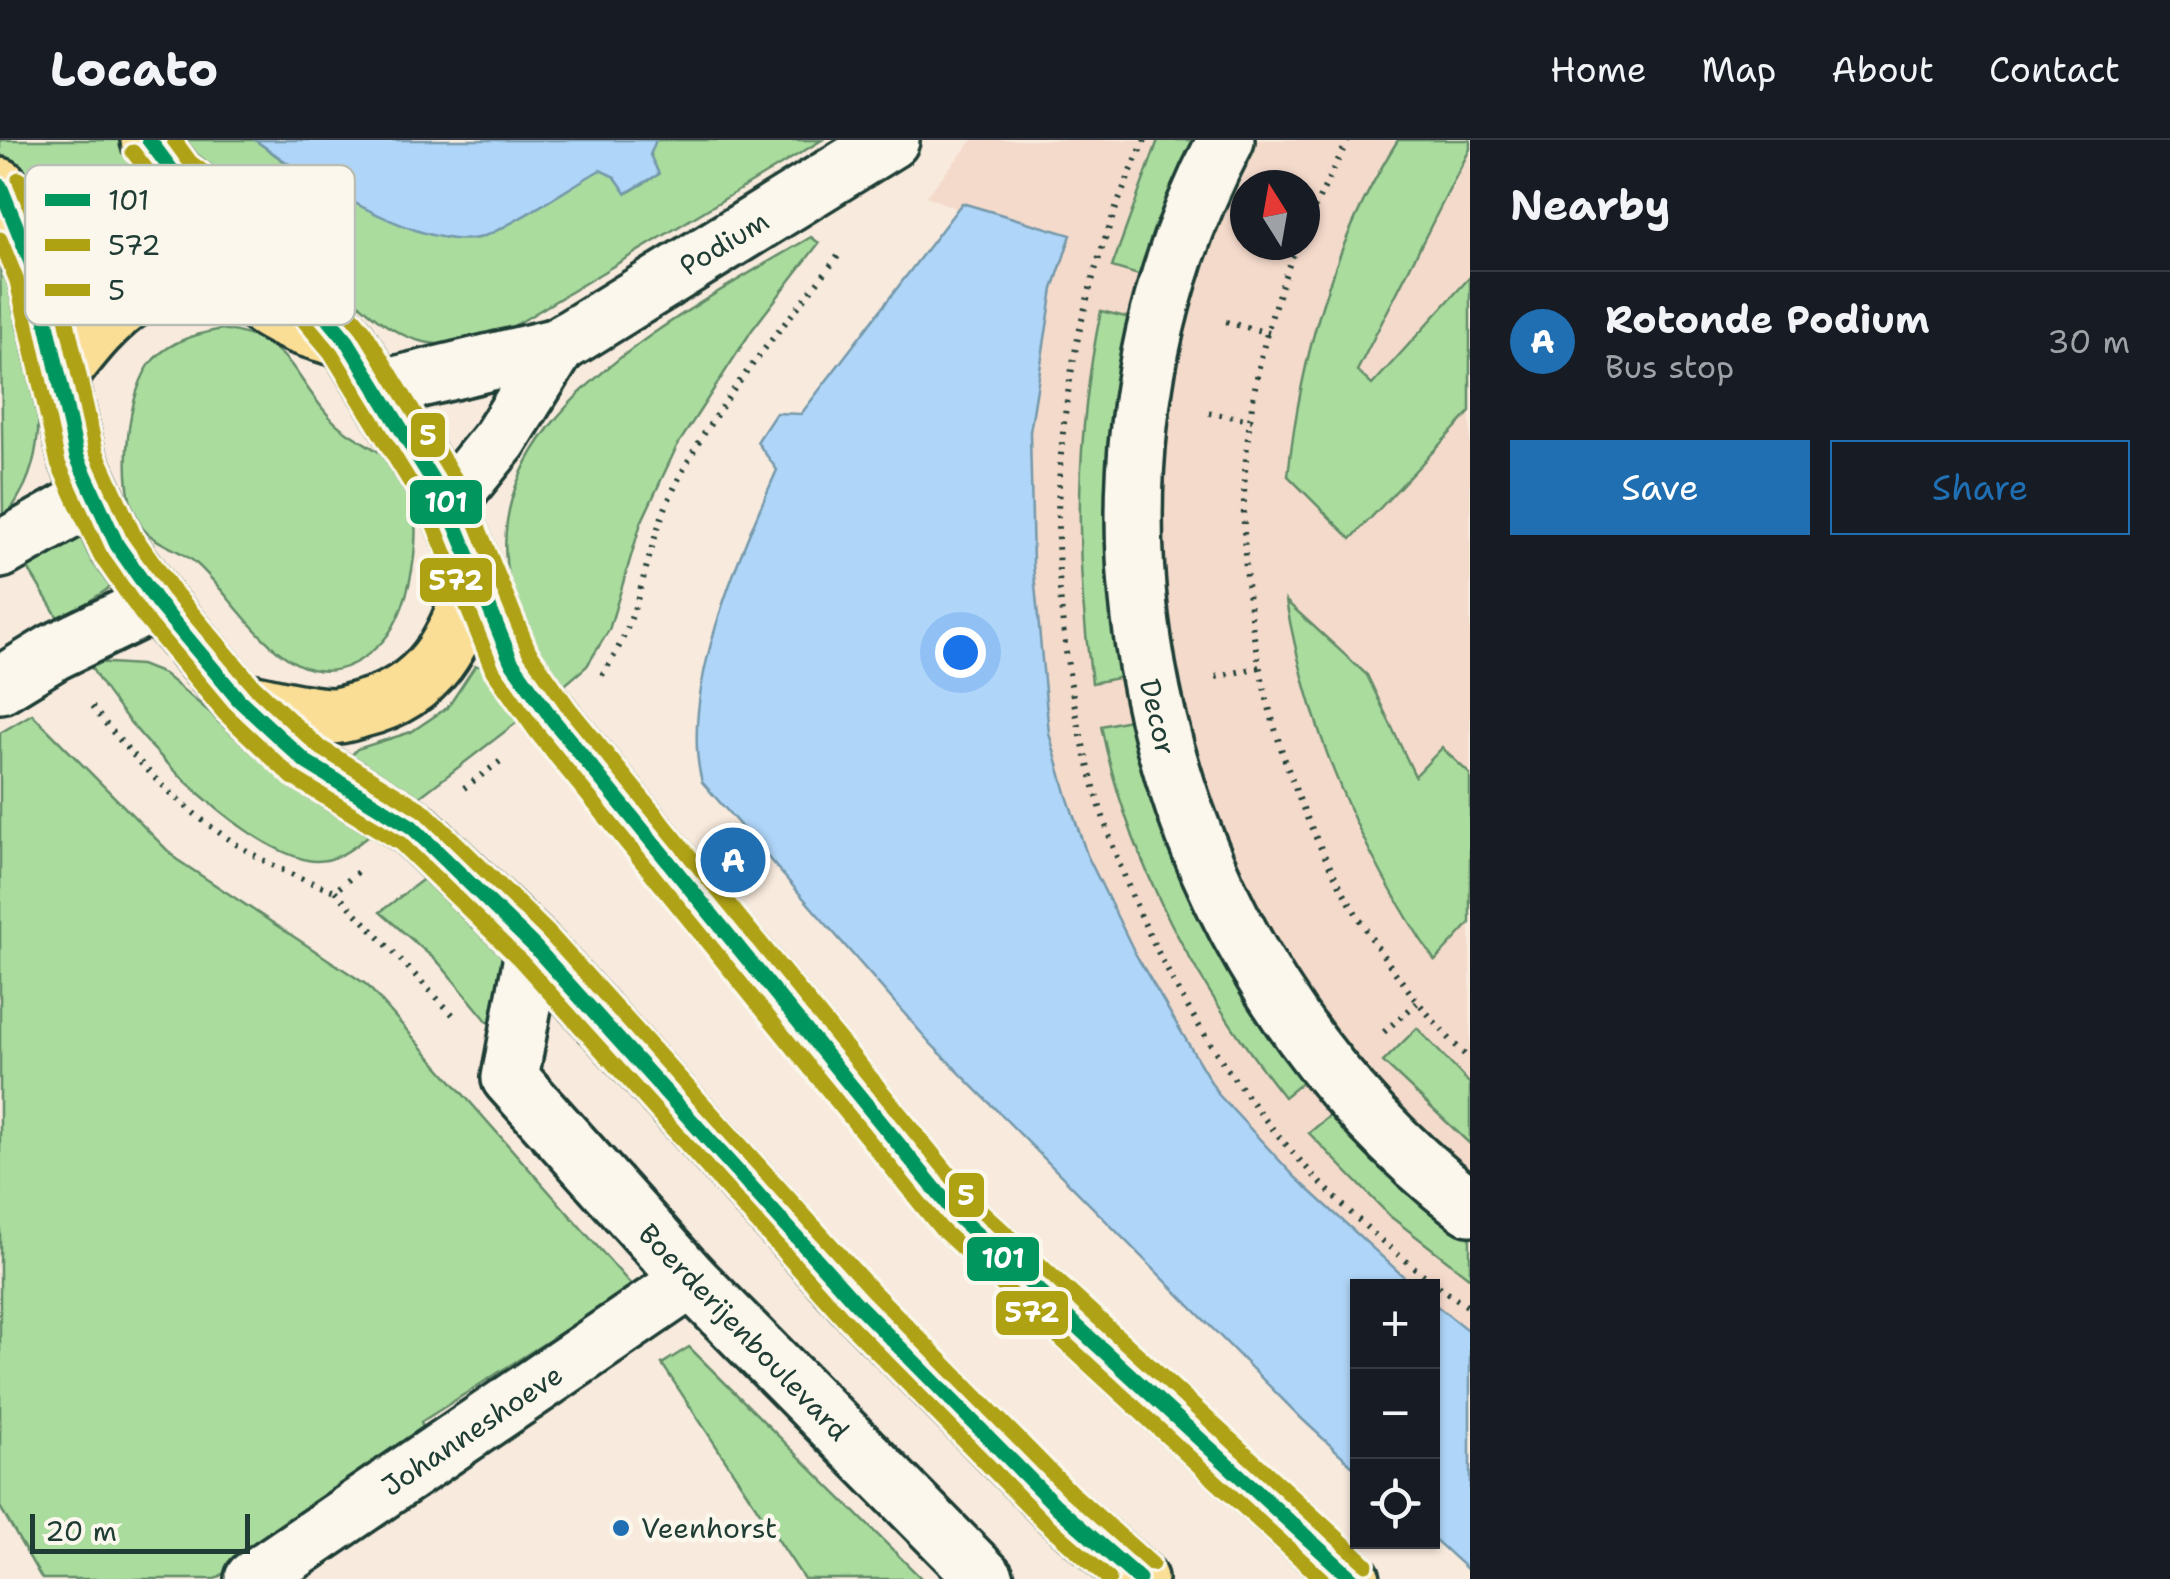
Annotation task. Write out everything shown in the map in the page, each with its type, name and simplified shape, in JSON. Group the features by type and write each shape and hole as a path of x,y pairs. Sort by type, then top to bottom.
{"main road":[{"path":"149,140 168,165"},
{"path":"1,188 25,248"},
{"path":"49,325 67,419 93,497 117,545 157,602 239,700 306,762 412,827 534,946 856,1304 1056,1506 1138,1579"},
{"path":"61,374 98,325"},
{"path":"296,325 347,341"},
{"path":"334,325 378,389 447,504 511,660 553,720 957,1216 1352,1579"},
{"path":"239,700 334,716 382,704 411,689 442,660 463,621 476,576"}],"street":[{"name":"Podium","path":"378,389 558,346 891,140"},
{"name":"Decor","path":"1226,140 1175,262 1150,356 1137,454 1134,552 1142,649 1162,745 1194,839 1228,917 1271,992 1333,1077 1377,1125 1470,1206"},
{"name":"Podium","path":"447,504 500,439 558,346"},
{"path":"0,550 93,497"},
{"path":"0,685 54,652 157,602"},
{"path":"510,1078 534,946"},
{"name":"Boerderijenboulevard","path":"510,1078 692,1280 986,1579"},
{"name":"Johanneshoeve","path":"253,1579 692,1280"}],"path":[{"path":"1320,197 1348,140"},
{"path":"1293,260 1269,333 1252,420 1244,523 1249,613 1260,668 1292,788 1328,869 1373,947 1416,1003 1470,1060"},
{"path":"1236,325 1269,333"},
{"path":"1202,411 1252,420"},
{"path":"1229,675 1260,668"},
{"path":"334,891 382,937 510,1078"},
{"path":"1394,1024 1416,1003"}],"shaded area":[{"path":"973,140 1470,140 1470,1364 1440,1342 1440,1279 1358,1279 1186,1112 1009,659 1041,243 926,196"}],"green space":[{"path":"0,140 119,140 141,165 25,165 25,196 0,153"},
{"path":"177,140 255,140 289,165 204,165"},
{"path":"656,140 822,140 519,323 479,339 444,344 415,340 388,327 355,299 355,202 386,217 448,237 479,238 601,169 615,177 627,193 659,174 651,158 651,143"},
{"path":"1158,140 1195,140 1145,277 1112,267"},
{"path":"1398,140 1470,140 1470,149 1357,371 1372,385 1470,277 1470,412 1351,539 1288,476 1302,387 1324,301 1355,219"},
{"path":"811,237 819,243 752,330 677,446 641,523 609,630 587,666 559,690 516,608 506,536 522,471 560,414 613,364 677,318"},
{"path":"0,244 9,263 29,346 38,403 34,458 25,485 3,516"},
{"path":"1101,311 1134,319 1114,583 1123,677 1092,683 1082,589 1080,496 1086,404"},
{"path":"222,329 262,340 286,358 336,423 393,462 409,487 414,508 414,558 402,606 382,642 352,664 325,671 300,665 277,650 197,564 149,535 137,520 128,484 128,438 144,373 154,359 177,342"},
{"path":"82,534 112,586 60,621 26,565"},
{"path":"1286,601 1367,675 1415,776 1442,748 1470,774 1470,923 1435,961 1383,876 1341,789 1309,698"},
{"path":"93,662 141,665 164,674 291,780 375,830 344,853 317,861 278,849 248,832 185,781 156,751 107,693 91,667"},
{"path":"475,666 487,666 520,720 413,802 350,757 357,749 411,732 448,707"},
{"path":"32,714 176,859 367,985 633,1287 421,1422 428,1442 215,1579 42,1579 0,1507 0,733"},
{"path":"1134,719 1162,819 1199,909 1246,995 1305,1080 1284,1097 1222,1012 1148,875 1129,827 1101,726"},
{"path":"434,871 498,939 507,963 493,1028 439,963 380,912"},
{"path":"1417,1028 1470,1084 1470,1144 1383,1062"},
{"path":"1334,1112 1401,1182 1470,1237 1470,1278 1391,1217 1309,1133"},
{"path":"689,1347 922,1579 804,1579 662,1364"}],"water":[{"path":"255,140 656,140 650,155 659,174 626,193 615,177 600,170 489,234 453,239 394,222 355,203 355,165 292,165"},
{"path":"962,203 1071,235 1053,289 1030,432 1033,564 1049,733 1087,855 1136,955 1218,1094 1295,1177 1406,1279 1350,1279 1350,1464 931,1044 702,782 697,746 698,707 705,666 746,541 777,470 757,442 776,413 801,414"},
{"path":"1440,1308 1470,1332 1470,1572 1440,1544"}],"transit line":[{"name":"101","path":"149,140 168,165"},
{"name":"5","path":"174,140 194,165"},
{"name":"572","path":"133,152 143,165"},
{"name":"5","path":"19,179 25,194"},
{"name":"101","path":"0,186 25,248"},
{"name":"572","path":"0,239 17,281 25,317"},
{"name":"5","path":"355,319 465,495 529,651 569,708 972,1202 1366,1564"},
{"name":"572","path":"27,325 58,463 100,555 142,615 224,713 292,777 400,843 520,960 842,1317 1042,1520 1109,1579"},
{"name":"101","path":"47,325 77,457 117,545 157,602 239,700 306,762 412,827 534,946 856,1303 1056,1506 1139,1579"},
{"name":"5","path":"68,325 96,451 134,535 173,590 254,686 318,746 424,811 548,932 871,1289 1070,1491 1152,1564"},
{"name":"572","path":"307,325 331,353 429,513 493,671 537,733 941,1229 1322,1579"},
{"name":"101","path":"334,325 447,504 511,661 553,720 957,1216 1352,1579"}],"place":[{"name":"Rotonde Podium","path":"733,860"},
{"name":"Veenhorst","path":"621,1528"}]}
